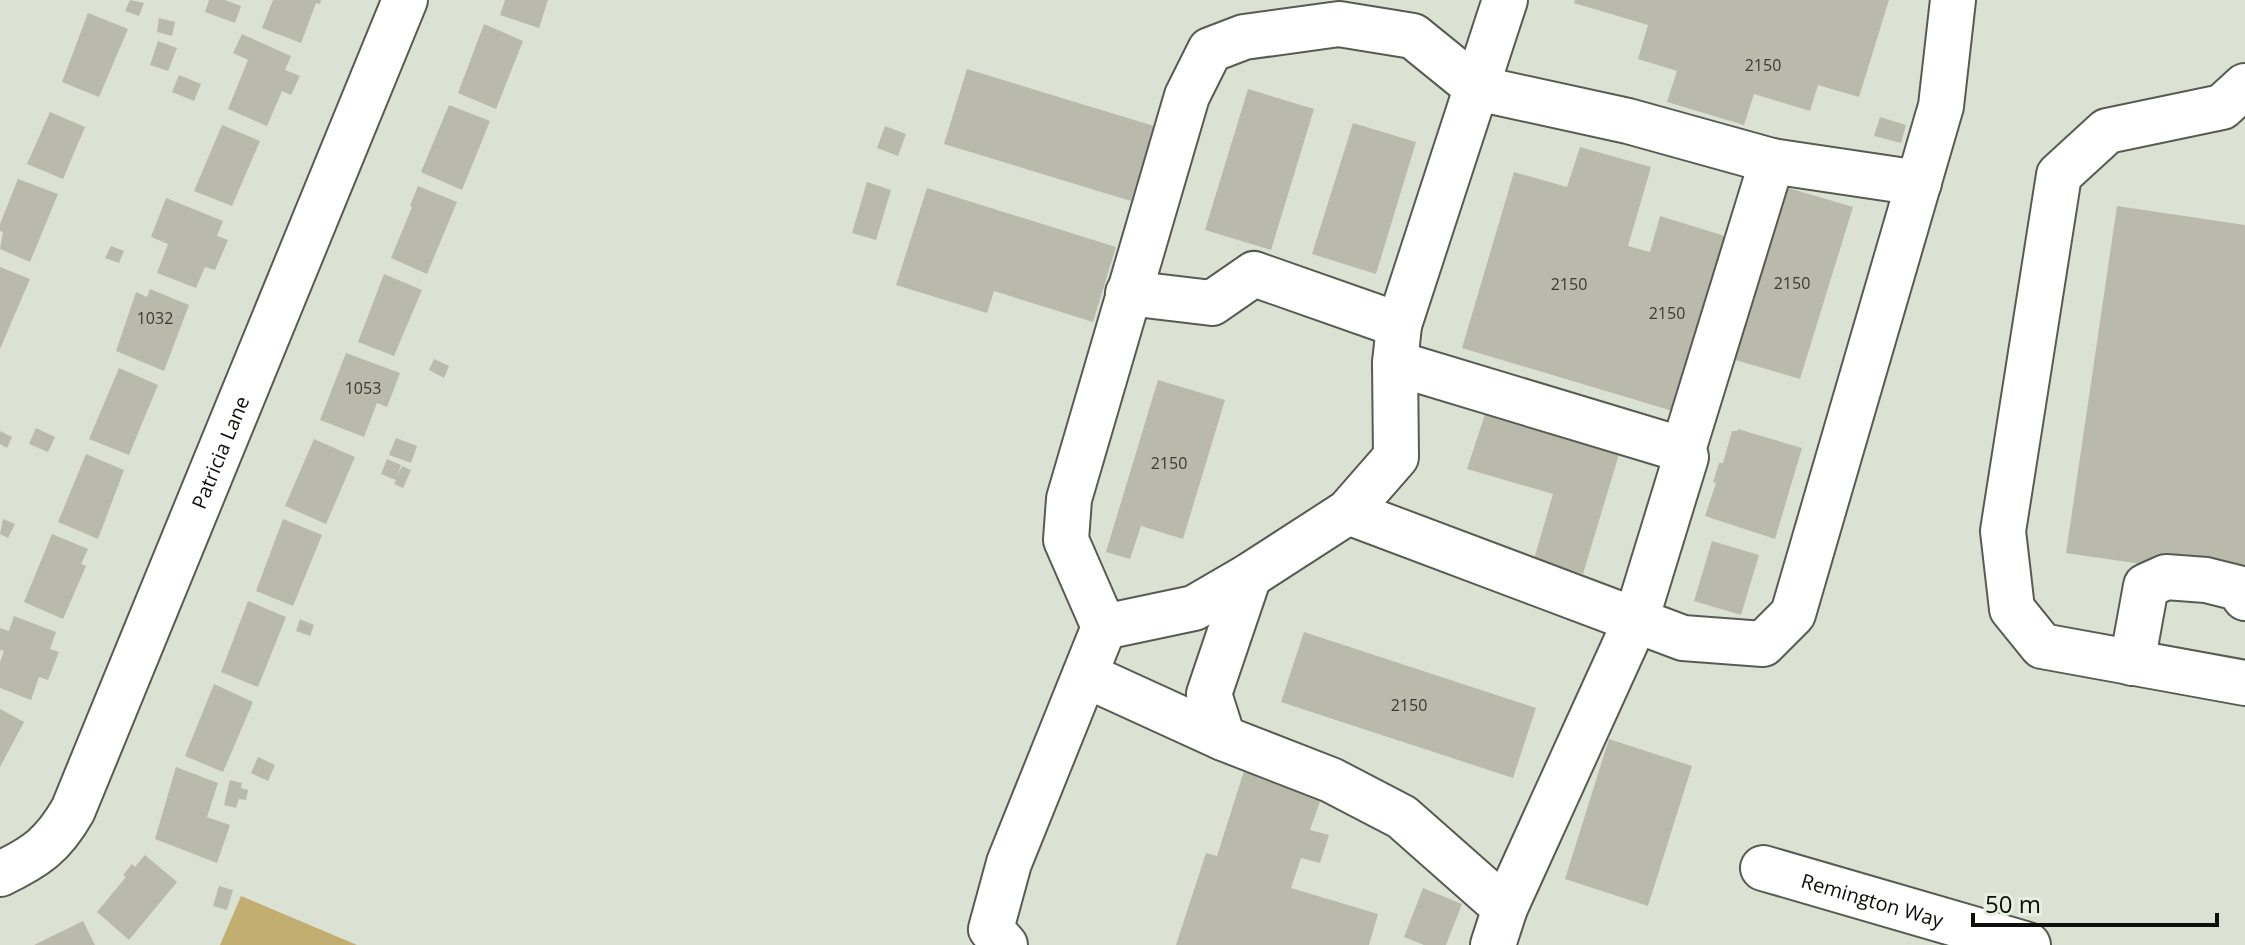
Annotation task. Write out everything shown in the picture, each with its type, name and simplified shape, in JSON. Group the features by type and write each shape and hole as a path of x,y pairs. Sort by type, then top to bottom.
{"street":[{"name":"Patricia Lane","path":"0,874 45,849 61,832 73,810 405,0"},
{"path":"1104,627 1194,608 1249,576 1348,512 1396,457 1397,344 1505,0"},
{"path":"1348,512 1683,638 1763,644 1793,614 1941,106 1953,0"},
{"path":"1005,945 991,929 1009,863 1104,627 1066,540 1069,499 1187,96 1210,50 1244,37 1339,24 1413,36 1477,88 1628,121 1772,161 1919,183"},
{"path":"2245,86 2222,107 2107,131 2059,175 2003,531 2012,609 2042,646 2245,683"},
{"path":"1085,675 1223,738 1331,780 1402,817 1499,926 1636,620 1686,457 1683,450 1772,161"},
{"path":"1128,293 1212,303 1254,274 1397,344 1683,450"},
{"path":"1223,738 1209,694 1249,576"},
{"path":"2132,663 2146,586 2166,577 2206,580 2243,592"},
{"name":"Remington Way","path":"1763,868 2028,945"}],"shaded area":[{"path":"241,896 357,945 220,945"}],"building":[{"path":"130,0 144,3 139,16 125,11"},
{"path":"209,0 225,0 241,6 235,23 205,12"},
{"path":"273,0 321,0 320,4 316,3 301,43 262,28"},
{"path":"505,0 548,0 539,28 500,15"},
{"path":"1575,0 1889,0 1859,97 1818,85 1810,111 1754,94 1744,125 1667,102 1677,71 1638,59 1648,25 1574,3"},
{"path":"88,13 128,29 99,97 62,82"},
{"path":"159,18 175,22 172,36 157,32"},
{"path":"484,24 523,41 496,109 458,93"},
{"path":"242,34 291,56 285,70 300,76 291,95 282,91 267,126 228,109 248,60 233,53"},
{"path":"158,41 177,48 168,71 150,65"},
{"path":"967,69 1154,126 1131,201 944,144"},
{"path":"179,75 201,84 194,101 172,92"},
{"path":"1248,89 1314,109 1271,250 1205,230"},
{"path":"449,105 490,121 462,190 421,172"},
{"path":"50,112 85,127 63,179 27,164"},
{"path":"1880,117 1906,125 1901,143 1874,136"},
{"path":"1353,123 1416,142 1376,274 1312,254"},
{"path":"222,125 260,141 232,206 194,191"},
{"path":"885,126 906,134 898,156 877,148"},
{"path":"1580,147 1651,167 1628,246 1650,252 1660,216 1728,237 1676,412 1462,348 1514,172 1567,187"},
{"path":"18,179 58,194 30,262 0,249 3,232 0,231 0,224"},
{"path":"867,182 891,190 876,240 852,233"},
{"path":"418,186 457,202 427,274 391,258"},
{"path":"1785,187 1853,207 1800,379 1732,359"},
{"path":"927,188 1116,247 1093,322 994,291 987,313 896,285"},
{"path":"166,198 223,221 217,236 228,240 215,270 205,267 196,288 157,273 168,244 151,237"},
{"path":"2117,206 2245,225 2245,579 2066,553"},
{"path":"111,246 124,251 119,263 105,258"},
{"path":"0,267 30,279 0,349"},
{"path":"384,274 422,290 394,356 358,342"},
{"path":"150,289 189,305 164,371 116,351 136,292 147,297"},
{"path":"346,353 400,373 387,407 377,403 364,437 320,420"},
{"path":"434,359 449,366 444,378 429,370"},
{"path":"119,368 158,385 129,455 89,439"},
{"path":"1158,380 1225,400 1183,539 1141,526 1130,559 1106,552"},
{"path":"1490,399 1623,441 1583,574 1534,559 1553,494 1467,469"},
{"path":"36,428 55,437 48,452 29,444"},
{"path":"1738,429 1802,448 1775,539 1705,516 1719,463 1723,463 1732,431"},
{"path":"0,431 12,437 7,448 0,444"},
{"path":"396,438 417,446 411,463 389,455"},
{"path":"314,439 355,457 326,524 285,506"},
{"path":"86,454 124,470 98,539 58,522"},
{"path":"387,459 401,465 397,476 402,466 411,470 403,488 394,484 396,480 381,474"},
{"path":"3,519 15,524 8,538 0,534"},
{"path":"283,519 322,535 293,606 256,591"},
{"path":"52,534 88,549 81,564 86,566 63,619 24,602"},
{"path":"1712,541 1759,555 1741,615 1694,601"},
{"path":"248,601 286,617 258,687 221,672"},
{"path":"14,616 56,632 50,649 59,652 48,680 39,677 31,700 0,688 0,662 4,651 0,650 0,628 9,631"},
{"path":"300,619 314,625 310,636 296,631"},
{"path":"1304,632 1536,708 1513,778 1281,702"},
{"path":"214,684 253,702 223,772 185,756"},
{"path":"0,709 24,722 0,767"},
{"path":"1609,739 1692,766 1648,906 1565,879"},
{"path":"258,757 275,765 268,781 251,773"},
{"path":"176,767 218,783 207,817 230,825 217,863 155,839"},
{"path":"1244,771 1322,796 1310,830 1329,835 1320,863 1301,858 1291,888 1378,914 1369,945 1176,945 1206,853 1217,856"},
{"path":"230,780 242,783 241,788 248,790 246,800 239,799 236,808 224,805"},
{"path":"145,855 177,882 129,940 97,912 126,877 123,875 132,864 135,867"},
{"path":"219,886 233,890 227,910 213,906"},
{"path":"1423,888 1462,904 1446,945 1424,945 1404,937"},
{"path":"83,921 95,945 34,945"}]}
